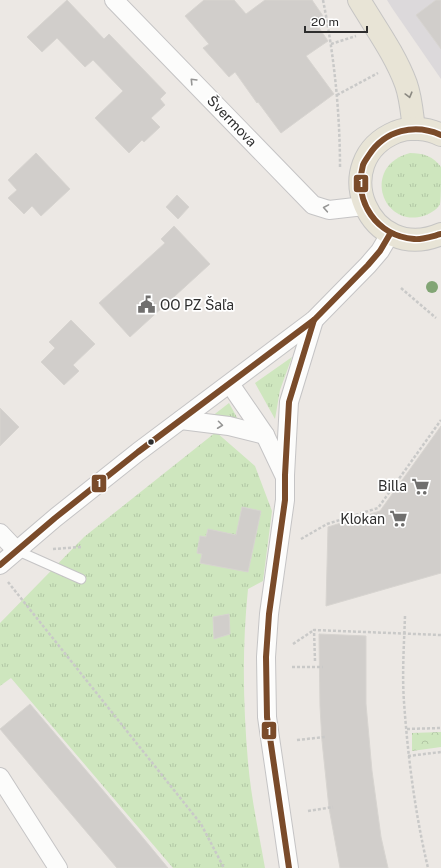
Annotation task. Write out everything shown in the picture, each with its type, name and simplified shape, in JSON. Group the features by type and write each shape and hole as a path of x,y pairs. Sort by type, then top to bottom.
{"main road":[{"path":"359,0 400,70 406,84 411,102 414,129"},
{"path":"441,135 427,130 414,129 401,131 389,136 378,144 369,154 363,166 360,179 360,192 364,206 370,217 390,234 415,240 428,239 441,234"}],"street":[{"name":"Švermova","path":"114,0 313,205 329,210 364,206"},
{"path":"3,572 16,550 138,452 314,320 368,265 380,251 390,234"},
{"path":"289,868 267,717 266,689 269,614 285,500 284,475 289,402 314,320"},
{"path":"230,384 265,435 284,475"},
{"path":"181,420 229,426 265,435"},
{"path":"0,533 16,550"},
{"path":"0,777 58,868"}],"lane":[{"path":"16,550 81,579"}],"path":[{"path":"323,0 331,44 337,95 339,174"},
{"path":"331,44 356,36"},
{"path":"337,95 378,73"},
{"path":"401,288 436,318"},
{"path":"302,539 327,524 378,508 441,420"},
{"path":"3,572 201,824 224,868"},
{"path":"405,616 404,701 408,756 419,829 428,868"},
{"path":"314,630 315,661"},
{"path":"293,644 314,630 441,635"},
{"path":"292,667 323,668"},
{"path":"407,728 441,728"},
{"path":"297,740 325,737"},
{"path":"408,756 441,752"},
{"path":"308,811 333,807"}],"shaded area":[{"path":"387,0 441,0 441,79 392,8"}],"green space":[{"path":"410,153 427,156 435,160 441,167 440,204 435,210 423,216 409,217 397,213 388,205 383,194 382,182 386,170 395,160"},
{"path":"292,357 280,390 275,419 255,383"},
{"path":"229,403 240,423 211,417"},
{"path":"216,432 255,466 272,511 263,581 248,589 244,654 244,697 249,775 265,868 173,868 11,678 0,686 0,623 84,537"},
{"path":"441,732 441,747 412,751 412,733"}],"building":[{"path":"67,0 104,39 109,34 166,93 160,99 165,105 151,118 160,127 144,142 142,140 129,153 95,118 123,91 93,60 85,67 57,38 42,52 27,37"},
{"path":"204,0 234,0 246,14 265,0 312,0 323,16 315,22 328,41 306,56 334,94 281,133 235,72 229,77 203,48 209,44 185,16"},
{"path":"436,0 441,0 441,49 416,15"},
{"path":"36,153 70,189 41,216 32,206 24,214 8,198 17,190 8,180"},
{"path":"177,195 189,207 178,219 166,207"},
{"path":"174,226 210,264 130,337 99,303 165,243 161,239"},
{"path":"71,320 95,344 73,365 79,371 64,385 41,362 55,348 49,342"},
{"path":"0,408 19,427 0,446"},
{"name":"Klokan","path":"441,426 441,573 326,606 328,527 380,511"},
{"path":"242,507 261,511 248,572 200,563 202,554 197,553 200,536 206,537 208,529 236,535"},
{"path":"229,614 230,634 214,639 213,617"},
{"path":"319,634 366,636 366,704 372,771 381,837 388,868 340,868 329,808 322,741"},
{"path":"30,704 168,868 117,868 51,790 0,729"}],"transit line":[{"name":"1","path":"441,135 431,131 411,129 392,135 376,146 369,155 363,165 361,179 365,204 371,215 379,224 389,231 414,239 441,234"},
{"name":"1","path":"0,565 55,518 138,452 314,320 368,265 380,251 390,234"},
{"name":"1","path":"289,868 267,717 266,657 269,614 285,500 289,402 314,320"}],"place":[{"name":"OO PZ Šaľa","path":"147,305"},
{"name":"Billa","path":"420,486"},
{"name":"Klokan","path":"398,519"}]}
